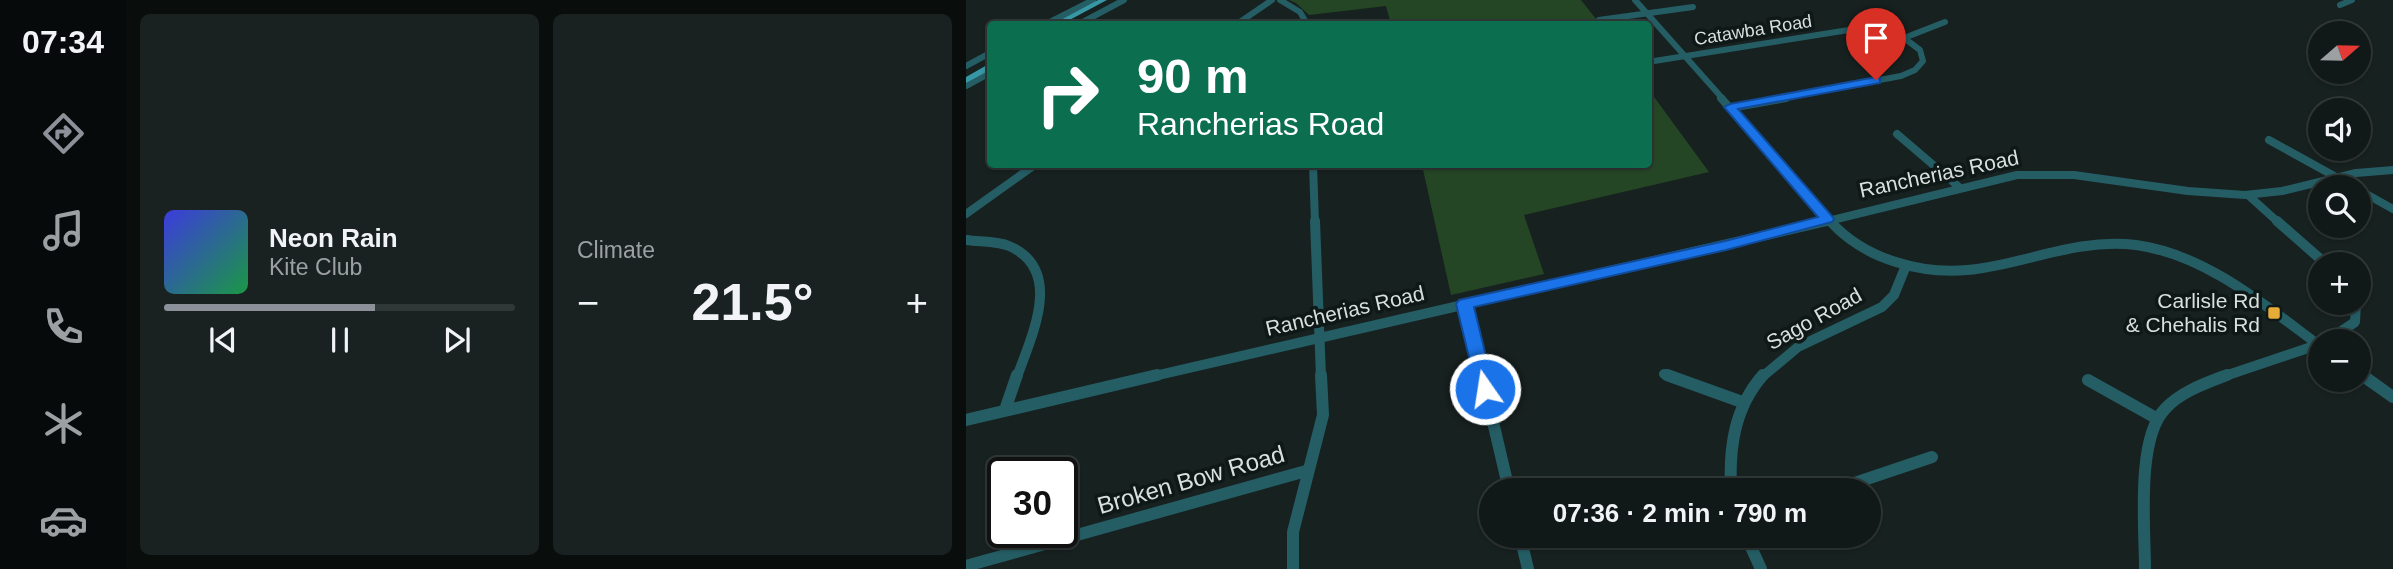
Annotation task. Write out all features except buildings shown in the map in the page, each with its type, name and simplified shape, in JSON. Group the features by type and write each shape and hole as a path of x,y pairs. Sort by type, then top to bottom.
{"main road":[{"path":"1063,21 1103,0"},
{"path":"1075,21 1114,0"},
{"path":"966,73 987,62"},
{"path":"966,80 987,69"}],"street":[{"path":"1052,21 1093,0"},
{"path":"1085,21 1124,0"},
{"path":"1241,21 1272,0"},
{"path":"1280,0 1294,7 1306,21"},
{"path":"1635,0 1827,219 1844,237 1865,250 1905,268 1965,274 2068,247 2110,243 2152,249 2197,264 2236,286 2308,337"},
{"path":"2340,5 2352,0"},
{"path":"1599,20 1693,7"},
{"path":"1903,38 1945,22"},
{"name":"Catawba Road","path":"1652,61 1846,30 1874,31 1903,38"},
{"path":"1730,107 1908,73 1923,61 1920,50 1903,38"},
{"path":"966,66 987,56"},
{"path":"966,86 987,75"},
{"path":"1897,134 1959,187"},
{"path":"2269,140 2331,175"},
{"path":"966,214 1030,168"},
{"path":"1293,569 1293,532 1323,415 1313,168"},
{"name":"Rancherias Road","path":"2345,175 2393,170"},
{"name":"Rancherias Road","path":"966,420 1319,337 1674,258 2017,175 2054,172 2184,192 2248,195 2283,191 2308,184"},
{"path":"2248,195 2312,252"},
{"path":"2371,197 2393,209"},
{"path":"966,240 1009,246 1032,264 1042,289 1035,325 1005,410"},
{"name":"Sago Road","path":"1731,478 1730,448 1742,402 1772,365 1817,337 1891,300 1905,268"},
{"path":"1465,304 1506,478"},
{"path":"2146,569 2147,458 2156,418 2183,394 2211,381 2308,349"},
{"path":"1664,374 1742,402"},
{"path":"2088,380 2156,418"},
{"path":"2371,381 2393,397"},
{"path":"1869,478 1932,457"},
{"name":"Broken Bow Road","path":"966,566 1307,471"},
{"path":"1523,548 1528,569"},
{"path":"1751,548 1761,569"}],"green space":[{"path":"1289,0 1581,0 1598,21 1390,21 1386,6 1309,15"},
{"path":"1652,94 1709,172 1524,215 1544,274 1451,295 1423,168 1652,168"}],"place":[{"name":"Carlisle Rd & Chehalis Rd","path":"2274,313"}],"route":[{"path":"1485,389 1465,304 1726,246 1827,219 1730,107 1876,80"}]}
